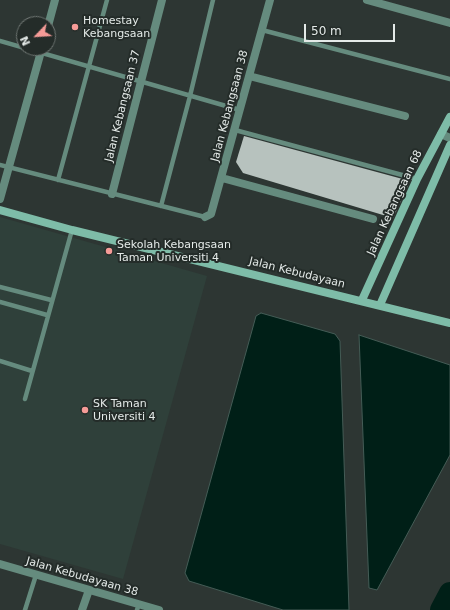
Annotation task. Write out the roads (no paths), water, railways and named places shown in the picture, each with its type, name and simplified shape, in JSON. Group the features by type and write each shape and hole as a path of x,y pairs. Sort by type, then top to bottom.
{"street":[{"path":"51,16 55,0"},
{"name":"Jalan Kebangsaan 37","path":"112,194 162,0"},
{"name":"Jalan Kebangsaan 38","path":"207,217 212,214 270,0"},
{"path":"367,0 450,22"},
{"path":"0,199 4,166 39,56"},
{"path":"249,76 405,116"},
{"name":"Jalan Kebangsaan 68","path":"362,300 417,179 450,117"},
{"path":"441,134 450,138"},
{"path":"380,305 450,145"},
{"path":"222,178 373,219"},
{"name":"Jalan Kebudayaan","path":"0,210 72,230 362,300 450,323"},
{"name":"Jalan Kebudayaan 38","path":"0,564 89,590 138,607 159,610"},
{"path":"82,610 89,590"}],"lane":[{"path":"58,180 107,0"},
{"path":"161,206 213,0"},
{"path":"262,30 450,78"},
{"path":"0,41 16,45"},
{"path":"56,55 88,66 240,110"},
{"path":"235,130 417,179"},
{"path":"4,166 207,217"},
{"path":"25,399 51,300 72,230"},
{"path":"0,287 51,300"},
{"path":"0,302 47,315"},
{"path":"0,361 32,371"},
{"path":"24,610 36,575"}],"waterway":[{"path":"441,610 450,593"}],"place":[{"name":"Homestay Kebangsaan","path":"75,27"},
{"name":"Sekolah Kebangsaan Taman Universiti 4","path":"109,251"},
{"name":"SK Taman Universiti 4","path":"85,410"}]}
